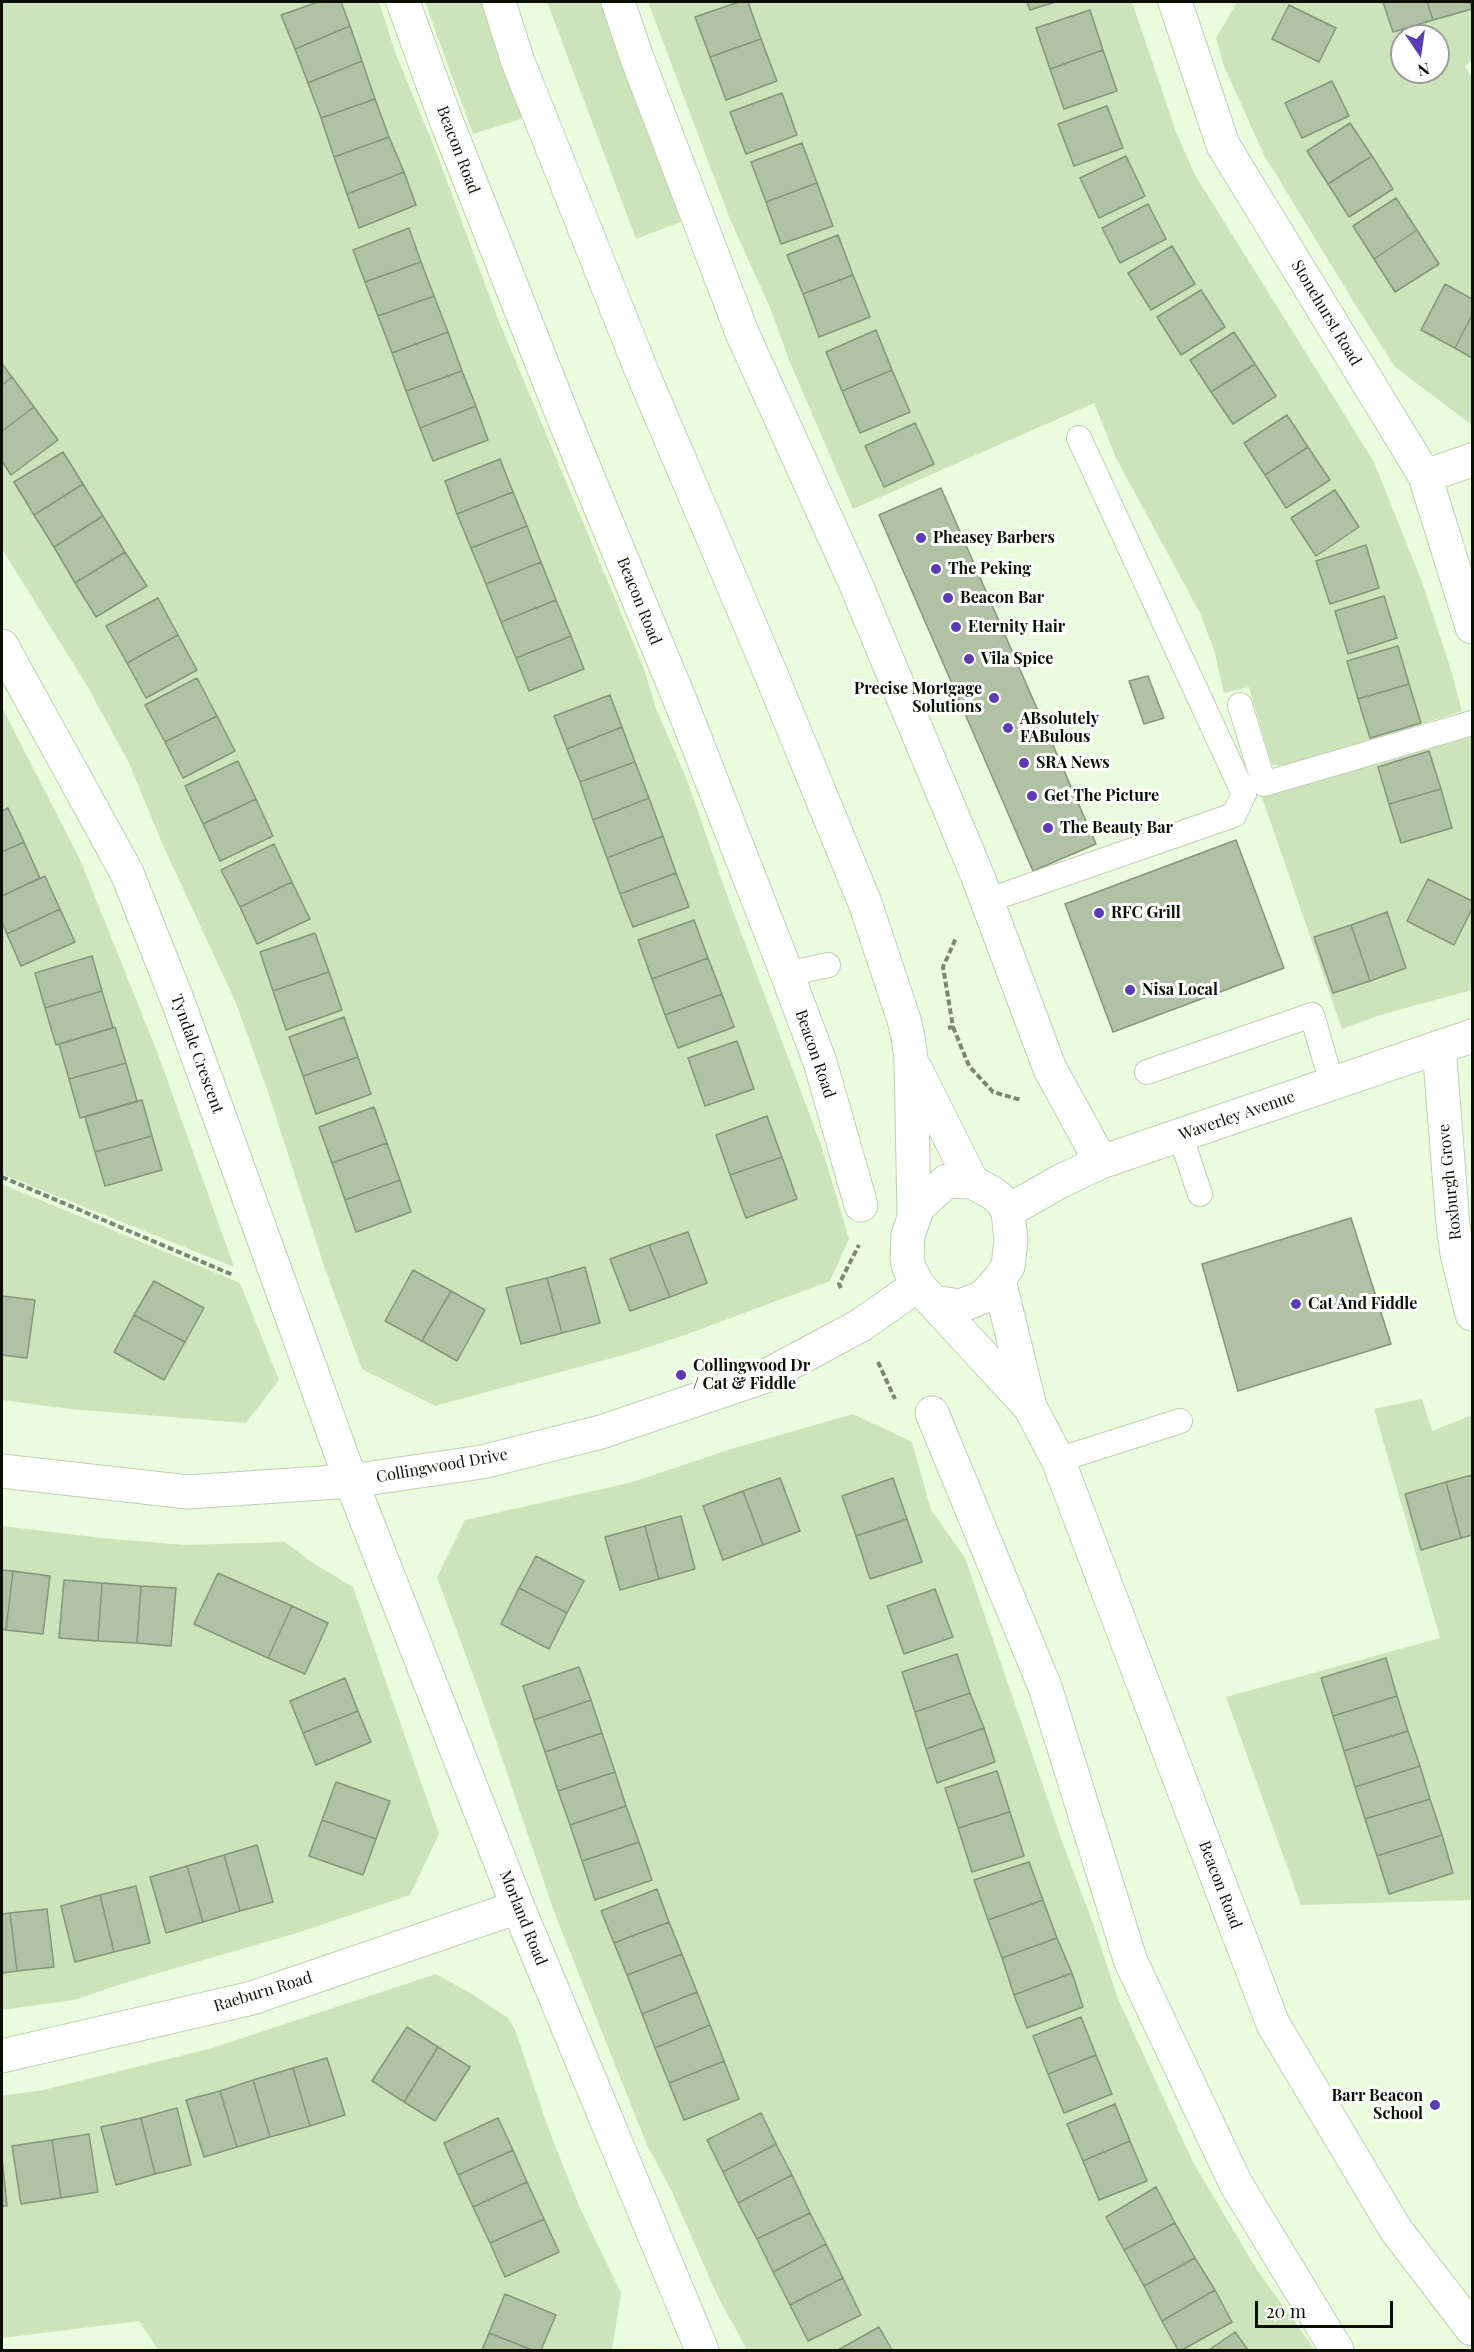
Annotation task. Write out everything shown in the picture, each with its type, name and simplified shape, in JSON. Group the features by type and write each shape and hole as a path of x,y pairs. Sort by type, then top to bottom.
{"street":[{"name":"Beacon Road","path":"403,2 444,115 560,409 684,710 787,974 820,1062 861,1205"},
{"name":"Beacon Road","path":"499,2 518,62 640,367 768,667 865,903 904,1020 910,1059 914,1215"},
{"path":"618,2 743,335 854,580 978,877 1050,1069 1101,1161"},
{"name":"Stonehurst Road","path":"1175,2 1223,146 1425,476 1473,627"},
{"path":"1425,476 1473,460"},
{"name":"Tyndale Crescent","path":"2,646 127,873 180,1007 351,1482"},
{"name":"Waverley Avenue","path":"1008,1211 1101,1161 1473,1036"},
{"name":"Roxburgh Grove","path":"1439,1047 1447,1170 1454,1234 1464,1284 1473,1314"},
{"name":"Beacon Road","path":"910,1059 972,1182 947,1181 918,1207 908,1235 907,1258 912,1275 926,1294 1030,1407"},
{"path":"926,1294 960,1306 983,1296 999,1280 1008,1266 1010,1254 1008,1211 994,1194 972,1182"},
{"name":"Beacon Road","path":"999,1280 1030,1407 1058,1460 1273,2024 1396,2230 1473,2329"},
{"name":"Collingwood Drive","path":"2,1471 188,1492 351,1482 482,1462 601,1432 766,1376 861,1324 926,1294"},
{"path":"932,1413 1053,1680 1131,1962 1236,2184 1337,2350"},
{"name":"Morland Road","path":"351,1482 518,1907 702,2350"},
{"name":"Raeburn Road","path":"2,2056 252,1998 518,1907"}],"lane":[{"path":"986,901 1234,815 1244,794 1079,438"},
{"path":"1240,705 1264,784 1473,723"},
{"path":"787,974 828,964"},
{"path":"1147,1072 1312,1016 1332,1084"},
{"path":"1180,1135 1200,1194"},
{"path":"1058,1460 1180,1421"}],"path":[{"path":"944,967 959,931"},
{"path":"953,1027 969,1066 993,1092 1026,1102 1064,1095"},
{"path":"2,1177 286,1297"},
{"path":"861,1205 859,1247 839,1284 861,1324"}],"green space":[{"path":"2,2 379,2 395,52 437,154 496,314 643,666 657,711 687,780 728,898 821,1145 849,1239 830,1281 627,1354 435,1406 362,1369 325,1269 268,1092 236,1003 162,843 128,761 86,684 2,549"},
{"path":"425,2 486,2 530,116 473,134"},
{"path":"547,2 600,2 683,221 636,239"},
{"path":"648,2 1132,2 1176,132 1195,175 1374,462 1422,582 1462,711 1292,766 1272,765 1249,687 1224,693 1214,650 1200,613 1116,458 1094,403 853,509 789,360 771,310 730,219"},
{"path":"1237,2 1472,2 1472,61 1465,66 1472,78 1472,425 1395,367 1264,155 1224,66 1216,38"},
{"path":"2,707 81,862 158,1054 234,1267 2,1174"},
{"path":"1470,732 1472,741 1472,990 1380,1015 1342,1029 1262,797"},
{"path":"2,1184 240,1283 279,1380 246,1423 70,1409 2,1400"},
{"path":"1422,1399 1432,1431 1472,1415 1472,1900 1301,1905 1226,1697 1440,1638 1374,1409"},
{"path":"853,1414 912,1442 931,1510 965,1558 1118,1999 1193,2162 1257,2270 1315,2350 747,2350 717,2295 672,2192 647,2145 555,1914 479,1691 437,1577 465,1520 633,1482 728,1450"},
{"path":"2,1526 185,1545 285,1542 313,1563 353,1587 439,1834 410,1895 294,1934 124,1983 74,2000 2,2010"},
{"path":"436,1974 508,2018 515,2030 549,2130 579,2206 621,2293 612,2350 158,2350 139,2321 2,2338 2,2096 43,2090 209,2049"}],"building":[{"path":"318,2 341,2 350,26 295,49 281,15"},
{"path":"739,2 748,2 761,39 710,57 695,17"},
{"path":"1027,2 1055,2 1030,10"},
{"path":"1383,2 1427,2 1433,20 1420,24 1390,24"},
{"path":"1427,2 1470,2 1472,9 1433,20"},
{"path":"1289,5 1336,28 1319,62 1272,39"},
{"path":"1090,10 1103,50 1050,69 1036,28"},
{"path":"350,26 362,61 308,83 295,49"},
{"path":"761,39 777,81 726,100 710,57"},
{"path":"1103,50 1117,91 1064,109 1050,69"},
{"path":"362,61 375,99 321,118 308,83"},
{"path":"1332,81 1349,116 1302,138 1285,103"},
{"path":"782,93 797,135 746,154 730,112"},
{"path":"375,99 389,137 334,157 321,118"},
{"path":"1107,106 1123,148 1074,166 1058,124"},
{"path":"1350,123 1372,156 1328,184 1307,151"},
{"path":"389,137 404,172 347,194 334,157"},
{"path":"802,143 817,183 766,202 751,162"},
{"path":"1126,156 1145,196 1099,218 1080,178"},
{"path":"1372,156 1393,189 1349,217 1328,184"},
{"path":"404,172 416,205 359,228 347,194"},
{"path":"817,183 833,226 781,244 766,202"},
{"path":"1396,198 1417,230 1374,259 1353,226"},
{"path":"1148,204 1166,239 1120,263 1102,228"},
{"path":"409,228 421,262 365,282 353,250"},
{"path":"1417,230 1439,264 1395,292 1374,259"},
{"path":"838,235 853,275 803,294 787,255"},
{"path":"1172,246 1195,284 1151,310 1128,273"},
{"path":"421,262 434,296 378,316 365,282"},
{"path":"853,275 870,317 819,337 803,294"},
{"path":"1445,284 1472,299 1472,315 1455,348 1421,330"},
{"path":"1201,290 1225,327 1181,355 1157,317"},
{"path":"434,296 448,332 392,353 378,316"},
{"path":"1472,315 1472,358 1455,348"},
{"path":"876,330 892,370 842,391 826,352"},
{"path":"448,332 462,371 406,391 392,353"},
{"path":"1234,332 1255,364 1211,392 1190,360"},
{"path":"2,364 12,377 2,385"},
{"path":"1255,364 1276,396 1233,424 1211,392"},
{"path":"892,370 910,412 860,433 842,391"},
{"path":"462,371 476,406 420,428 406,391"},
{"path":"12,377 34,407 2,431 2,385"},
{"path":"476,406 488,440 433,461 420,428"},
{"path":"34,407 58,440 11,475 2,461 2,431"},
{"path":"1287,415 1308,447 1265,475 1244,443"},
{"path":"915,423 934,464 884,487 865,446"},
{"path":"1308,447 1330,480 1286,508 1265,475"},
{"path":"63,452 83,484 34,515 14,482"},
{"path":"500,459 513,492 457,514 445,481"},
{"path":"83,484 103,516 54,547 34,515"},
{"path":"941,488 1096,844 1033,871 879,515"},
{"path":"1335,490 1359,527 1316,556 1291,518"},
{"path":"513,492 527,526 471,548 457,514"},
{"path":"103,516 125,552 75,583 54,547"},
{"path":"527,526 541,562 486,584 471,548"},
{"path":"1366,545 1379,588 1330,604 1316,561"},
{"path":"125,552 147,586 96,617 75,583"},
{"path":"541,562 556,600 501,622 486,584"},
{"path":"1384,596 1397,638 1348,654 1335,611"},
{"path":"158,598 178,635 127,663 106,626"},
{"path":"556,600 571,636 516,658 501,622"},
{"path":"178,635 197,670 146,698 127,663"},
{"path":"571,636 584,669 529,691 516,658"},
{"path":"1398,646 1409,684 1358,699 1347,661"},
{"path":"1148,676 1164,718 1144,724 1129,681"},
{"path":"197,678 217,716 165,742 145,705"},
{"path":"1409,684 1421,723 1370,738 1358,699"},
{"path":"610,695 622,727 567,749 554,716"},
{"path":"217,716 235,751 183,778 165,742"},
{"path":"622,727 635,762 580,782 567,749"},
{"path":"1429,751 1441,789 1389,804 1378,767"},
{"path":"238,761 256,799 203,824 185,786"},
{"path":"635,762 649,798 593,820 580,782"},
{"path":"1441,789 1452,828 1401,843 1389,804"},
{"path":"649,798 663,836 607,858 593,820"},
{"path":"256,799 273,836 220,861 203,824"},
{"path":"8,808 24,842 2,852 2,811"},
{"path":"663,836 676,873 620,894 607,858"},
{"path":"1236,840 1284,968 1113,1032 1065,904"},
{"path":"24,842 40,878 2,896 2,852"},
{"path":"274,844 292,882 240,907 221,870"},
{"path":"676,873 689,907 633,927 620,894"},
{"path":"45,876 60,909 7,934 2,922 2,896"},
{"path":"1428,879 1472,901 1472,909 1454,945 1407,921"},
{"path":"292,882 310,919 257,944 240,907"},
{"path":"60,909 75,942 21,966 7,934"},
{"path":"1387,912 1406,968 1370,981 1351,925"},
{"path":"694,920 708,958 652,979 638,940"},
{"path":"1351,925 1370,981 1333,993 1314,937"},
{"path":"315,933 329,972 273,991 260,952"},
{"path":"92,956 102,991 45,1008 35,973"},
{"path":"708,958 722,994 665,1015 652,979"},
{"path":"329,972 342,1010 286,1030 273,991"},
{"path":"102,991 113,1028 56,1045 45,1008"},
{"path":"722,994 734,1027 678,1048 665,1015"},
{"path":"344,1017 358,1057 303,1076 289,1037"},
{"path":"115,1027 126,1063 69,1079 59,1044"},
{"path":"737,1041 754,1089 705,1106 688,1058"},
{"path":"358,1057 371,1094 316,1114 303,1076"},
{"path":"126,1063 137,1101 80,1118 69,1079"},
{"path":"142,1100 152,1136 95,1152 85,1117"},
{"path":"374,1107 387,1143 332,1163 319,1127"},
{"path":"767,1116 782,1157 730,1175 716,1135"},
{"path":"152,1136 162,1170 105,1186 95,1152"},
{"path":"387,1143 400,1180 345,1200 332,1163"},
{"path":"782,1157 797,1199 746,1218 730,1175"},
{"path":"400,1180 411,1212 356,1232 345,1200"},
{"name":"Cat And Fiddle","path":"1351,1218 1391,1344 1238,1391 1202,1264"},
{"path":"688,1232 707,1283 670,1297 649,1245"},
{"path":"649,1245 670,1297 630,1311 610,1259"},
{"path":"585,1267 600,1323 562,1333 547,1278"},
{"path":"413,1270 451,1291 422,1341 385,1321"},
{"path":"547,1278 562,1333 521,1344 506,1288"},
{"path":"154,1281 204,1308 185,1342 134,1315"},
{"path":"451,1291 485,1310 457,1361 422,1341"},
{"path":"2,1296 35,1300 27,1358 2,1355"},
{"path":"134,1315 185,1342 164,1380 114,1352"},
{"path":"1472,1475 1472,1535 1461,1538 1446,1482"},
{"path":"780,1478 800,1531 763,1545 743,1491"},
{"path":"893,1478 907,1519 856,1536 842,1496"},
{"path":"1446,1482 1461,1538 1421,1550 1405,1494"},
{"path":"743,1491 763,1545 723,1560 703,1506"},
{"path":"681,1516 695,1569 659,1579 645,1526"},
{"path":"907,1519 922,1562 870,1579 856,1536"},
{"path":"645,1526 659,1579 620,1590 605,1537"},
{"path":"536,1556 584,1581 567,1613 519,1588"},
{"path":"2,1570 13,1571 6,1630 2,1629"},
{"path":"13,1571 50,1576 43,1634 6,1630"},
{"path":"218,1573 292,1606 268,1658 194,1624"},
{"path":"64,1580 102,1583 98,1641 59,1638"},
{"path":"102,1583 141,1586 137,1643 98,1641"},
{"path":"141,1586 176,1588 171,1646 137,1643"},
{"path":"519,1588 567,1613 549,1649 501,1624"},
{"path":"935,1589 953,1637 904,1654 887,1606"},
{"path":"292,1606 328,1623 305,1674 268,1658"},
{"path":"957,1654 970,1693 915,1712 902,1672"},
{"path":"1386,1658 1397,1696 1333,1716 1321,1678"},
{"path":"579,1667 591,1700 534,1720 523,1686"},
{"path":"345,1678 358,1711 303,1733 290,1701"},
{"path":"970,1693 984,1728 926,1749 915,1712"},
{"path":"1397,1696 1408,1731 1344,1751 1333,1716"},
{"path":"591,1700 602,1733 545,1752 534,1720"},
{"path":"358,1711 371,1742 316,1765 303,1733"},
{"path":"984,1728 995,1762 937,1783 926,1749"},
{"path":"1408,1731 1420,1766 1355,1787 1344,1751"},
{"path":"602,1733 615,1772 558,1791 545,1752"},
{"path":"1420,1766 1430,1799 1365,1819 1355,1787"},
{"path":"997,1771 1010,1812 958,1828 945,1788"},
{"path":"615,1772 626,1806 570,1825 558,1791"},
{"path":"336,1782 390,1801 376,1839 322,1820"},
{"path":"1430,1799 1442,1835 1377,1856 1365,1819"},
{"path":"626,1806 639,1842 582,1861 570,1825"},
{"path":"1010,1812 1024,1856 972,1872 958,1828"},
{"path":"322,1820 376,1839 363,1875 309,1856"},
{"path":"1442,1835 1453,1873 1389,1894 1377,1856"},
{"path":"639,1842 652,1880 595,1900 582,1861"},
{"path":"257,1845 273,1902 240,1911 224,1855"},
{"path":"224,1855 240,1911 203,1922 187,1866"},
{"path":"1029,1862 1043,1900 988,1920 974,1880"},
{"path":"187,1866 203,1922 166,1933 150,1877"},
{"path":"136,1886 150,1943 114,1952 100,1895"},
{"path":"657,1889 669,1922 614,1943 601,1911"},
{"path":"100,1895 114,1952 75,1962 61,1906"},
{"path":"1043,1900 1057,1938 1002,1958 988,1920"},
{"path":"47,1909 54,1967 17,1971 10,1913"},
{"path":"10,1913 17,1971 2,1973 2,1914"},
{"path":"669,1922 682,1954 627,1975 614,1943"},
{"path":"1057,1938 1072,1973 1014,1995 1002,1958"},
{"path":"682,1954 697,1992 642,2014 627,1975"},
{"path":"1072,1973 1083,2007 1027,2028 1014,1995"},
{"path":"697,1992 710,2025 655,2048 642,2014"},
{"path":"1081,2017 1096,2055 1048,2074 1033,2036"},
{"path":"710,2025 724,2061 669,2083 655,2048"},
{"path":"407,2027 438,2047 404,2102 372,2081"},
{"path":"438,2047 470,2067 435,2121 404,2102"},
{"path":"1096,2055 1112,2094 1064,2113 1048,2074"},
{"path":"327,2058 345,2115 310,2126 293,2068"},
{"path":"724,2061 739,2099 684,2120 669,2083"},
{"path":"293,2068 310,2126 270,2137 253,2080"},
{"path":"253,2080 270,2137 237,2147 220,2091"},
{"path":"220,2091 237,2147 204,2157 186,2100"},
{"path":"1115,2104 1130,2141 1083,2161 1067,2124"},
{"path":"177,2108 191,2165 155,2174 141,2118"},
{"path":"761,2113 776,2144 723,2172 707,2140"},
{"path":"141,2118 155,2174 116,2185 101,2127"},
{"path":"498,2118 513,2150 458,2175 444,2143"},
{"path":"89,2134 98,2192 61,2198 52,2140"},
{"path":"52,2140 61,2198 21,2204 12,2146"},
{"path":"1130,2141 1147,2181 1099,2200 1083,2161"},
{"path":"776,2144 792,2175 738,2203 723,2172"},
{"path":"513,2150 527,2182 473,2207 458,2175"},
{"path":"2,2157 7,2206 2,2206"},
{"path":"792,2175 810,2213 757,2239 738,2203"},
{"path":"527,2182 544,2219 490,2243 473,2207"},
{"path":"1156,2187 1175,2223 1124,2250 1106,2217"},
{"path":"810,2213 826,2244 773,2272 757,2239"},
{"path":"544,2219 559,2252 505,2277 490,2243"},
{"path":"1175,2223 1195,2258 1144,2286 1124,2250"},
{"path":"826,2244 843,2278 790,2305 773,2272"},
{"path":"1195,2258 1215,2290 1162,2321 1144,2286"},
{"path":"843,2278 861,2315 808,2341 790,2305"},
{"path":"1215,2290 1232,2322 1182,2350 1178,2350 1162,2321"},
{"path":"505,2294 556,2315 541,2350 532,2350 489,2333"},
{"path":"879,2327 892,2350 838,2350"},
{"path":"1235,2332 1248,2350 1209,2350"},
{"path":"489,2333 532,2350 482,2350"}],"place":[{"name":"Pheasey Barbers","path":"921,538"},
{"name":"The Peking","path":"936,569"},
{"name":"Beacon Bar","path":"948,598"},
{"name":"Eternity Hair","path":"956,627"},
{"name":"Vila Spice","path":"969,659"},
{"name":"Precise Mortgage Solutions","path":"994,698"},
{"name":"ABsolutely FABulous","path":"1008,728"},
{"name":"SRA News","path":"1024,763"},
{"name":"Get The Picture","path":"1032,796"},
{"name":"The Beauty Bar","path":"1048,828"},
{"name":"RFC Grill","path":"1099,913"},
{"name":"Nisa Local","path":"1130,990"},
{"name":"Cat And Fiddle","path":"1296,1304"},
{"name":"Collingwood Dr / Cat & Fiddle","path":"681,1375"},
{"name":"Barr Beacon School","path":"1435,2105"}]}
